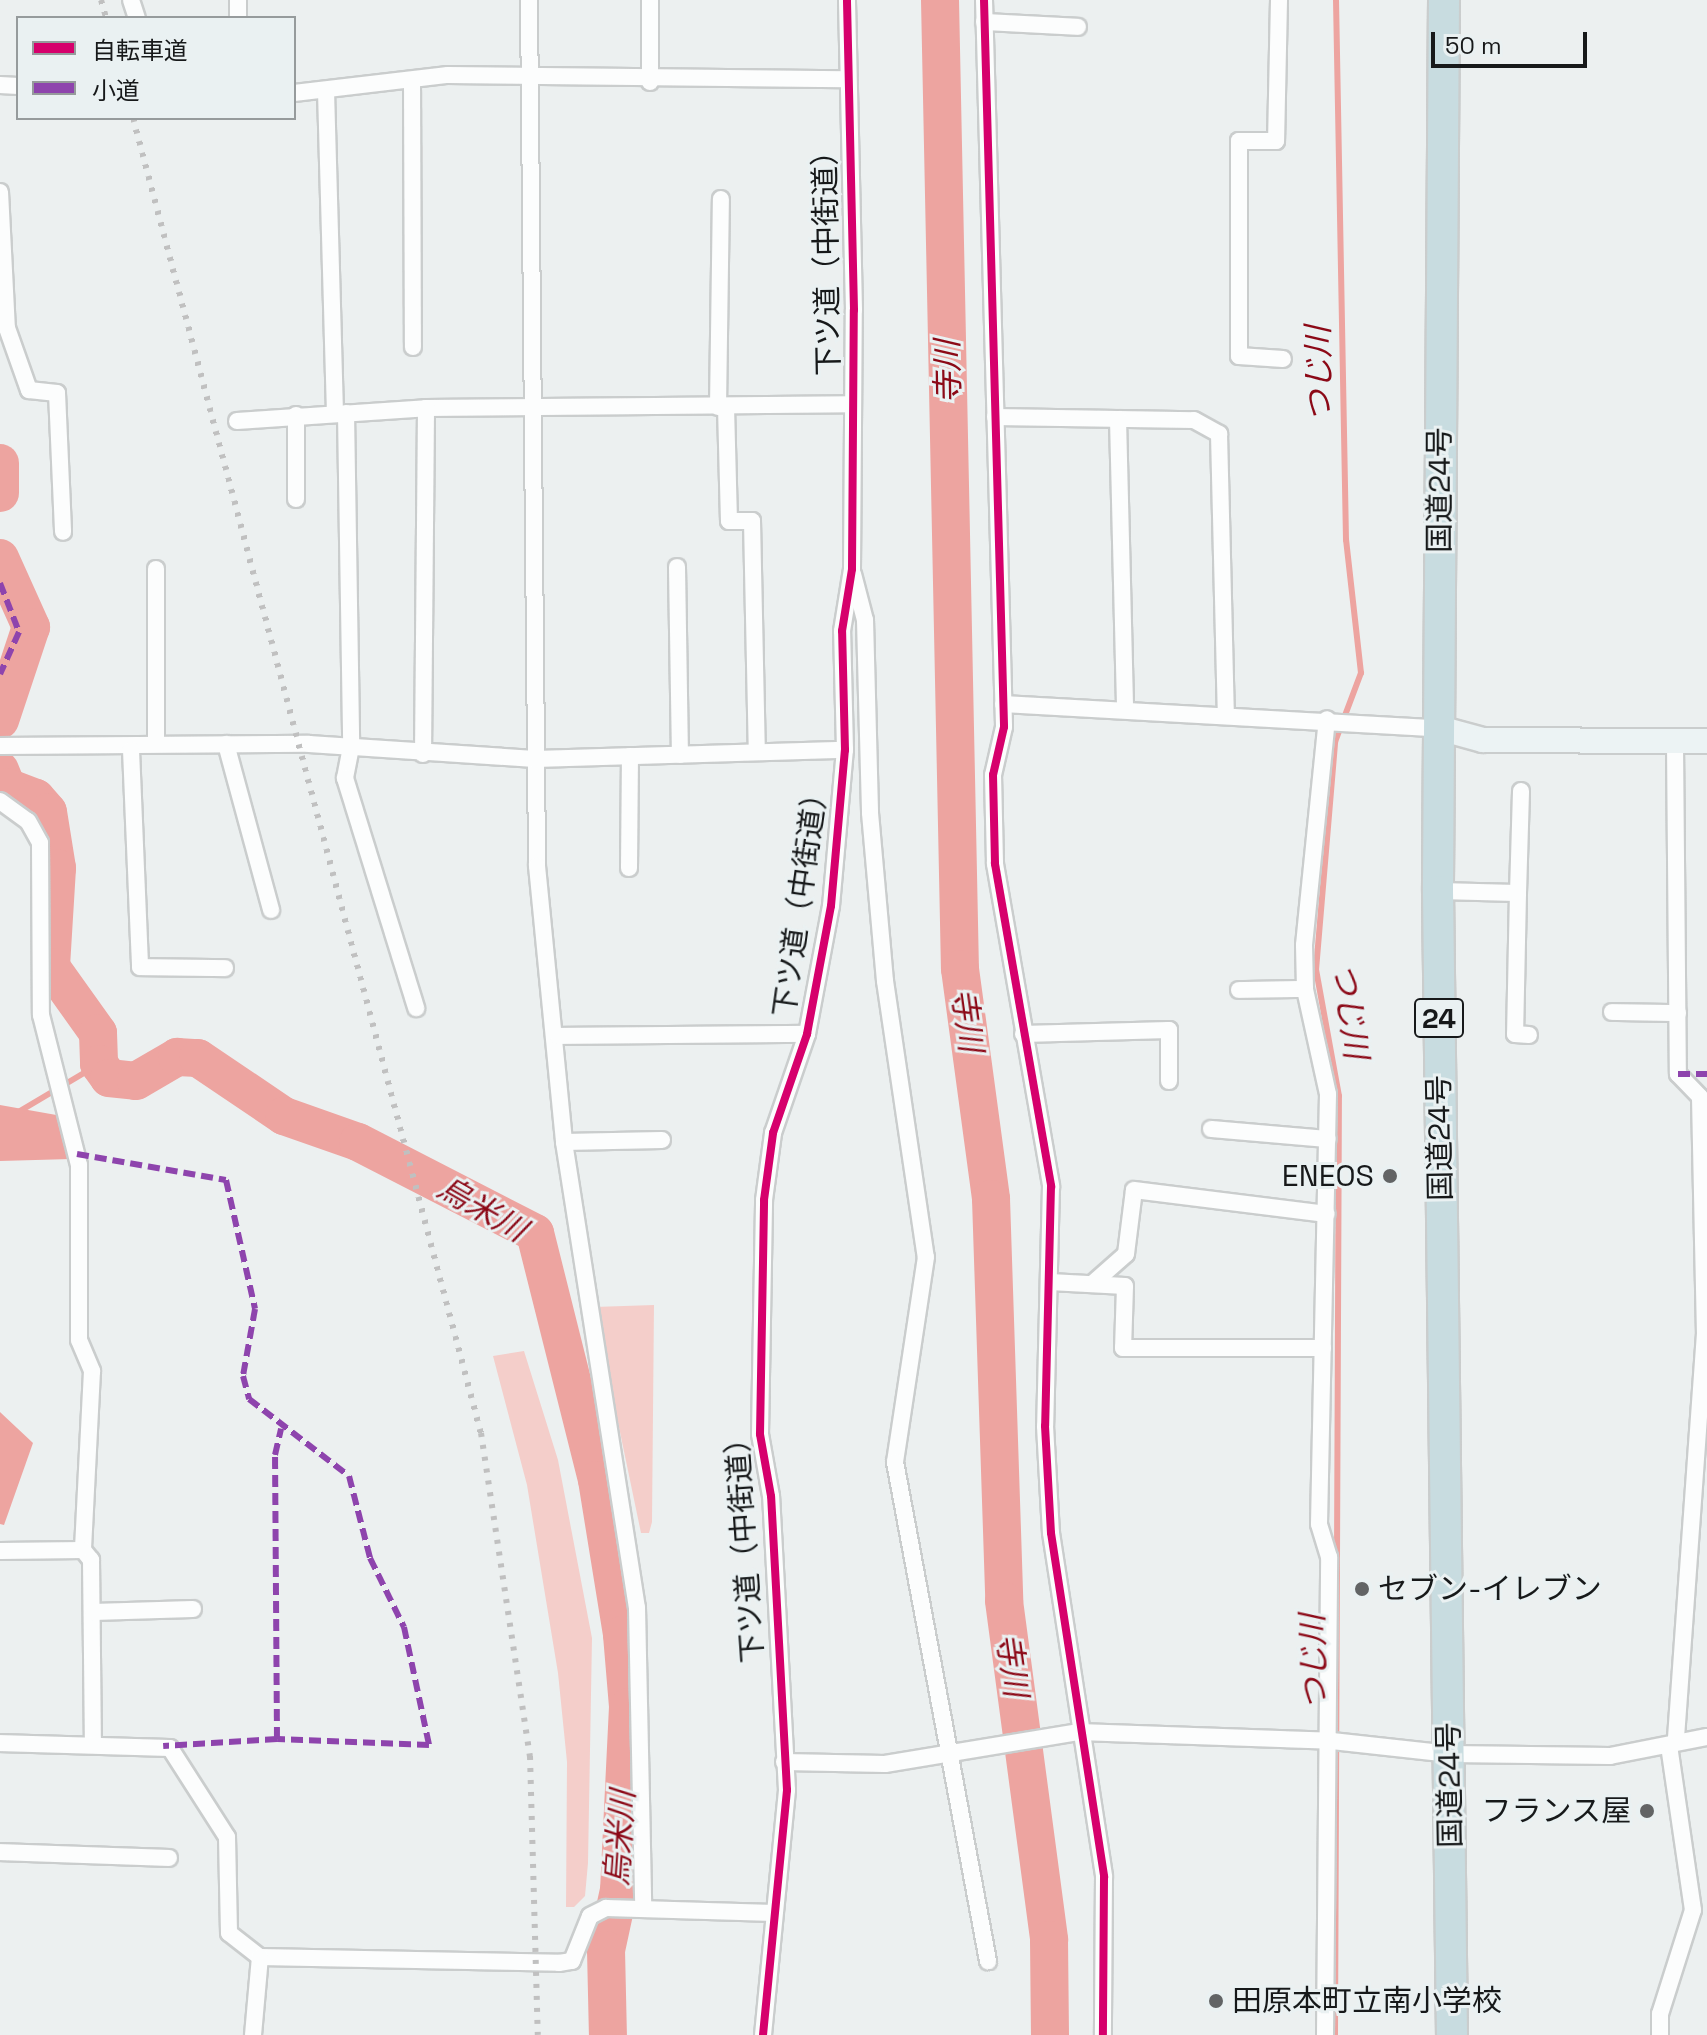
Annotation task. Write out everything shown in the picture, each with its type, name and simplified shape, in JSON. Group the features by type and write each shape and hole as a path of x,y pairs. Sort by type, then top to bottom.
{"highway":[{"name":"国道24号","path":"1444,0 1438,891 1452,2035"}],"street":[{"path":"529,0 528,412 535,759 546,972 558,1036 564,1142 637,1608 643,1906"},
{"path":"650,0 650,82"},
{"name":"下ツ道（中街道）","path":"763,2035 784,1762 771,1496 760,1434 764,1200 773,1133 807,1034 831,906 845,750 842,631 852,569 853,404 847,0"},
{"path":"984,0 1003,704 993,775 995,864 1051,1186 1051,1524 1074,1732 1104,1877 1103,2035"},
{"path":"1279,0 1276,141 1239,141 1239,356 1283,359"},
{"path":"984,22 1078,27"},
{"path":"296,93 412,81 529,77 650,82 847,79"},
{"path":"412,81 413,347"},
{"path":"326,91 341,413 351,747 345,778 416,1008"},
{"path":"0,192 15,357 29,390 57,393 63,532"},
{"path":"721,199 722,407 729,521 752,521 757,752"},
{"path":"237,421 426,408 528,412 853,404"},
{"path":"423,754 426,408"},
{"path":"296,415 296,499"},
{"path":"995,417 1194,420 1219,434 1226,715"},
{"path":"1118,419 1125,710"},
{"path":"677,567 680,755"},
{"path":"156,569 156,743"},
{"path":"852,569 865,620 870,813 885,981 926,1257 895,1462 952,1752 988,1961"},
{"path":"1003,704 1354,721 1439,728 1483,740 1675,744 1707,741"},
{"path":"1325,2035 1335,1742 1329,1557 1319,1524 1328,1094 1305,989 1332,720"},
{"path":"3,746 131,750 156,743 351,747 535,759 845,750"},
{"path":"226,744 271,910"},
{"path":"1660,2035 1693,1910 1673,1742 1703,1414 1706,1333 1700,1097 1678,1074 1675,744"},
{"path":"131,750 140,967 225,968"},
{"path":"629,868 630,756"},
{"path":"1521,791 1515,1034 1529,1035"},
{"path":"0,801 28,821 40,843 41,1015 79,1165 79,1340 92,1371 83,1550 91,1560 93,1741"},
{"path":"1438,891 1518,893"},
{"path":"1239,990 1305,989"},
{"path":"1612,1012 1678,1013"},
{"path":"1023,1034 1169,1030 1169,1081"},
{"path":"558,1036 807,1034"},
{"path":"1211,1129 1328,1139"},
{"path":"564,1142 662,1140"},
{"path":"1092,1284 1126,1254 1134,1190 1327,1214"},
{"path":"1050,1282 1125,1286 1123,1348 1323,1348"},
{"path":"0,1551 83,1550"},
{"path":"93,1612 193,1609"},
{"path":"784,1762 885,1764 1074,1732 1335,1742 1450,1754 1610,1756 1707,1737"},
{"path":"0,1743 157,1743 183,1760 227,1837 229,1933 260,1957 559,1963 572,1961 590,1916 643,1906 774,1913"},
{"path":"0,1852 169,1858"},
{"path":"253,2035 260,1957"}],"shaded area":[{"path":"0,1105 62,1116 71,1159 0,1161"},
{"path":"654,1305 652,1522 649,1533 641,1533 594,1307"},
{"path":"524,1351 558,1460 592,1638 588,1863 585,1896 574,1907 566,1907 567,1762 558,1673 527,1485 493,1356"},
{"path":"0,1412 33,1443 4,1525 0,1524"}],"waterway":[{"name":"寺川","path":"940,0 960,969 991,1199 1004,1601 1049,1940 1050,2035"},
{"name":"つじ川","path":"1335,2035 1339,1096 1316,970 1335,742 1361,673 1346,540 1336,0"},
{"name":"烏米川","path":"0,463 0,493"},
{"name":"烏米川","path":"0,558 31,627 0,720"},
{"name":"烏米川","path":"0,770 7,787 36,798 48,812 57,868 51,967 98,1033 99,1064 109,1078 136,1081 177,1057 198,1058 284,1116 358,1142 535,1233 597,1480 622,1635 628,1707 619,1890 606,1950 608,2035"},
{"path":"20,1111 99,1064"}],"railway":[{"path":"101,0 105,16"},
{"path":"134,120 481,1433 530,1756 538,2035"}],"marked path":[{"path":"0,583 19,632 0,674"},
{"path":"1678,1074 1707,1074"},
{"path":"77,1154 226,1180 255,1309 243,1376 249,1399 349,1476 370,1558 404,1627 429,1745 277,1739 163,1746"},
{"path":"277,1739 275,1455 281,1429"}],"cycle path":[{"path":"763,2035 787,1790 771,1496 760,1434 764,1200 773,1133 807,1034 831,906 845,750 842,631 852,569 854,310 847,0"},
{"path":"984,0 1004,727 993,775 995,864 1051,1186 1045,1426 1051,1533 1104,1877 1103,2035"}],"place":[{"name":"ENEOS","path":"1390,1176"},
{"name":"セブン-イレブン","path":"1362,1589"},
{"name":"フランス屋","path":"1647,1811"},
{"name":"田原本町立南小学校","path":"1216,2001"}]}
